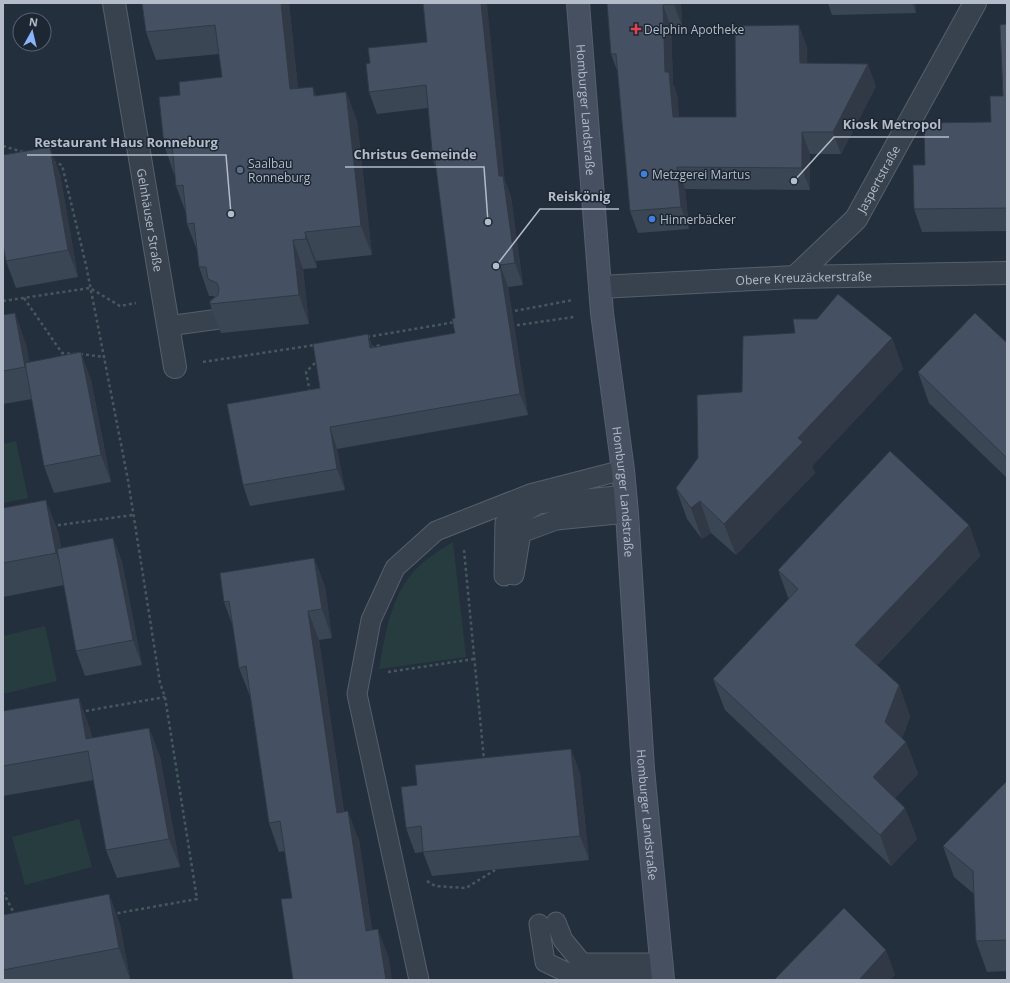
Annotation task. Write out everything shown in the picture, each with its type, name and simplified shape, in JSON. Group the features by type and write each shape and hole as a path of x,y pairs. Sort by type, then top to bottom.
{"street":[{"name":"Gelnhäuser Straße","path":"114,3 175,367"},
{"name":"Homburger Landstraße","path":"578,3 601,298 626,504 643,768 663,974"},
{"name":"Jaspertstraße","path":"795,277 856,219 975,3"},
{"name":"Obere Kreuzäckerstraße","path":"601,298 795,277 1007,273"}],"lane":[{"path":"168,326 219,319"},
{"path":"419,980 356,694 370,620 395,568 436,532 530,494 623,470"},
{"path":"509,576 505,523 538,504 626,504"},
{"path":"548,923 582,963 663,974 565,977 545,962 548,923"}],"path":[{"path":"3,146 25,153"},
{"path":"48,160 62,165 105,357 131,495 160,683 165,697 197,899 106,915"},
{"path":"3,301 90,288 120,306 164,299"},
{"path":"24,298 62,352 105,357"},
{"path":"501,314 601,298"},
{"path":"508,327 601,298"},
{"path":"360,338 463,320"},
{"path":"175,367 321,344"},
{"path":"366,349 380,345 387,348"},
{"path":"311,399 306,372 316,361 323,359"},
{"path":"49,526 133,515"},
{"path":"461,522 485,767"},
{"path":"360,676 474,659"},
{"path":"72,713 165,697"},
{"path":"395,870 413,868 428,883 434,886 466,888 495,870"},
{"path":"3,892 16,917"}],"green space":[{"path":"16,441 28,498 3,503 3,444"},
{"path":"453,542 466,657 379,669 384,639 392,610 405,583 425,561"},
{"path":"45,626 57,681 3,694 3,636"},
{"path":"79,819 92,867 25,885 12,837"}],"building":[{"name":"Saalbau Ronneburg","path":"142,3 281,3 290,89 313,87 314,96 346,92 361,226 305,232 306,239 293,240 299,295 210,304 210,301 218,295 219,288 217,283 208,279 206,267 199,267 194,223 187,224 183,185 176,186 172,145 164,145 159,97 180,95 179,82 222,77 215,25 146,32"},
{"path":"423,3 481,3 499,176 503,176 515,263 500,265 520,394 330,427 337,469 243,485 227,404 320,388 313,344 368,334 370,348 455,333 452,319 455,318 435,160 433,161 426,85 369,92 366,64 370,63 368,48 427,42"},
{"path":"607,3 674,3 663,5 665,72 669,72 673,117 736,117 735,26 799,25 800,63 868,64 833,132 802,132 802,168 677,167 681,207 630,211 616,54 611,54"},
{"path":"1007,24 1007,208 914,209 913,165 925,165 924,123 991,122 990,96 1003,96 1000,25"},
{"path":"50,147 68,250 6,261 3,245 3,155"},
{"path":"838,294 892,338 798,438 803,442 724,524 700,501 691,508 676,488 698,458 697,395 742,392 743,336 795,333 793,319 817,319"},
{"path":"15,313 25,367 3,371 3,315"},
{"path":"975,313 1007,343 1007,458 918,372"},
{"path":"81,352 101,455 44,466 25,363"},
{"path":"890,451 969,525 855,645 899,685 885,722 906,742 873,777 905,808 880,835 713,679 798,589 778,570"},
{"path":"46,500 56,553 3,563 3,508"},
{"path":"113,538 133,640 76,651 57,549"},
{"path":"314,558 322,609 308,611 337,813 348,811 366,931 378,929 386,980 293,980 281,899 292,898 280,821 269,823 246,666 239,668 229,601 224,602 220,573"},
{"path":"79,698 86,739 149,728 169,839 106,850 88,751 3,766 3,711"},
{"path":"571,749 580,836 423,852 421,826 406,828 401,787 417,785 415,765"},
{"path":"1007,781 1007,940 976,941 973,871 943,846"},
{"path":"109,894 119,948 3,970 3,915"},
{"path":"844,908 886,950 859,980 774,980"}],"place":[{"name":"Delphin Apotheke","path":"636,29"},
{"name":"Saalbau Ronneburg","path":"240,170"},
{"name":"Metzgerei Martus","path":"644,174"},
{"name":"Kiosk Metropol","path":"794,181"},
{"name":"Restaurant Haus Ronneburg","path":"231,214"},
{"name":"Hinnerbäcker","path":"652,219"},
{"name":"Christus Gemeinde","path":"488,222"},
{"name":"Reiskönig","path":"496,266"}]}
